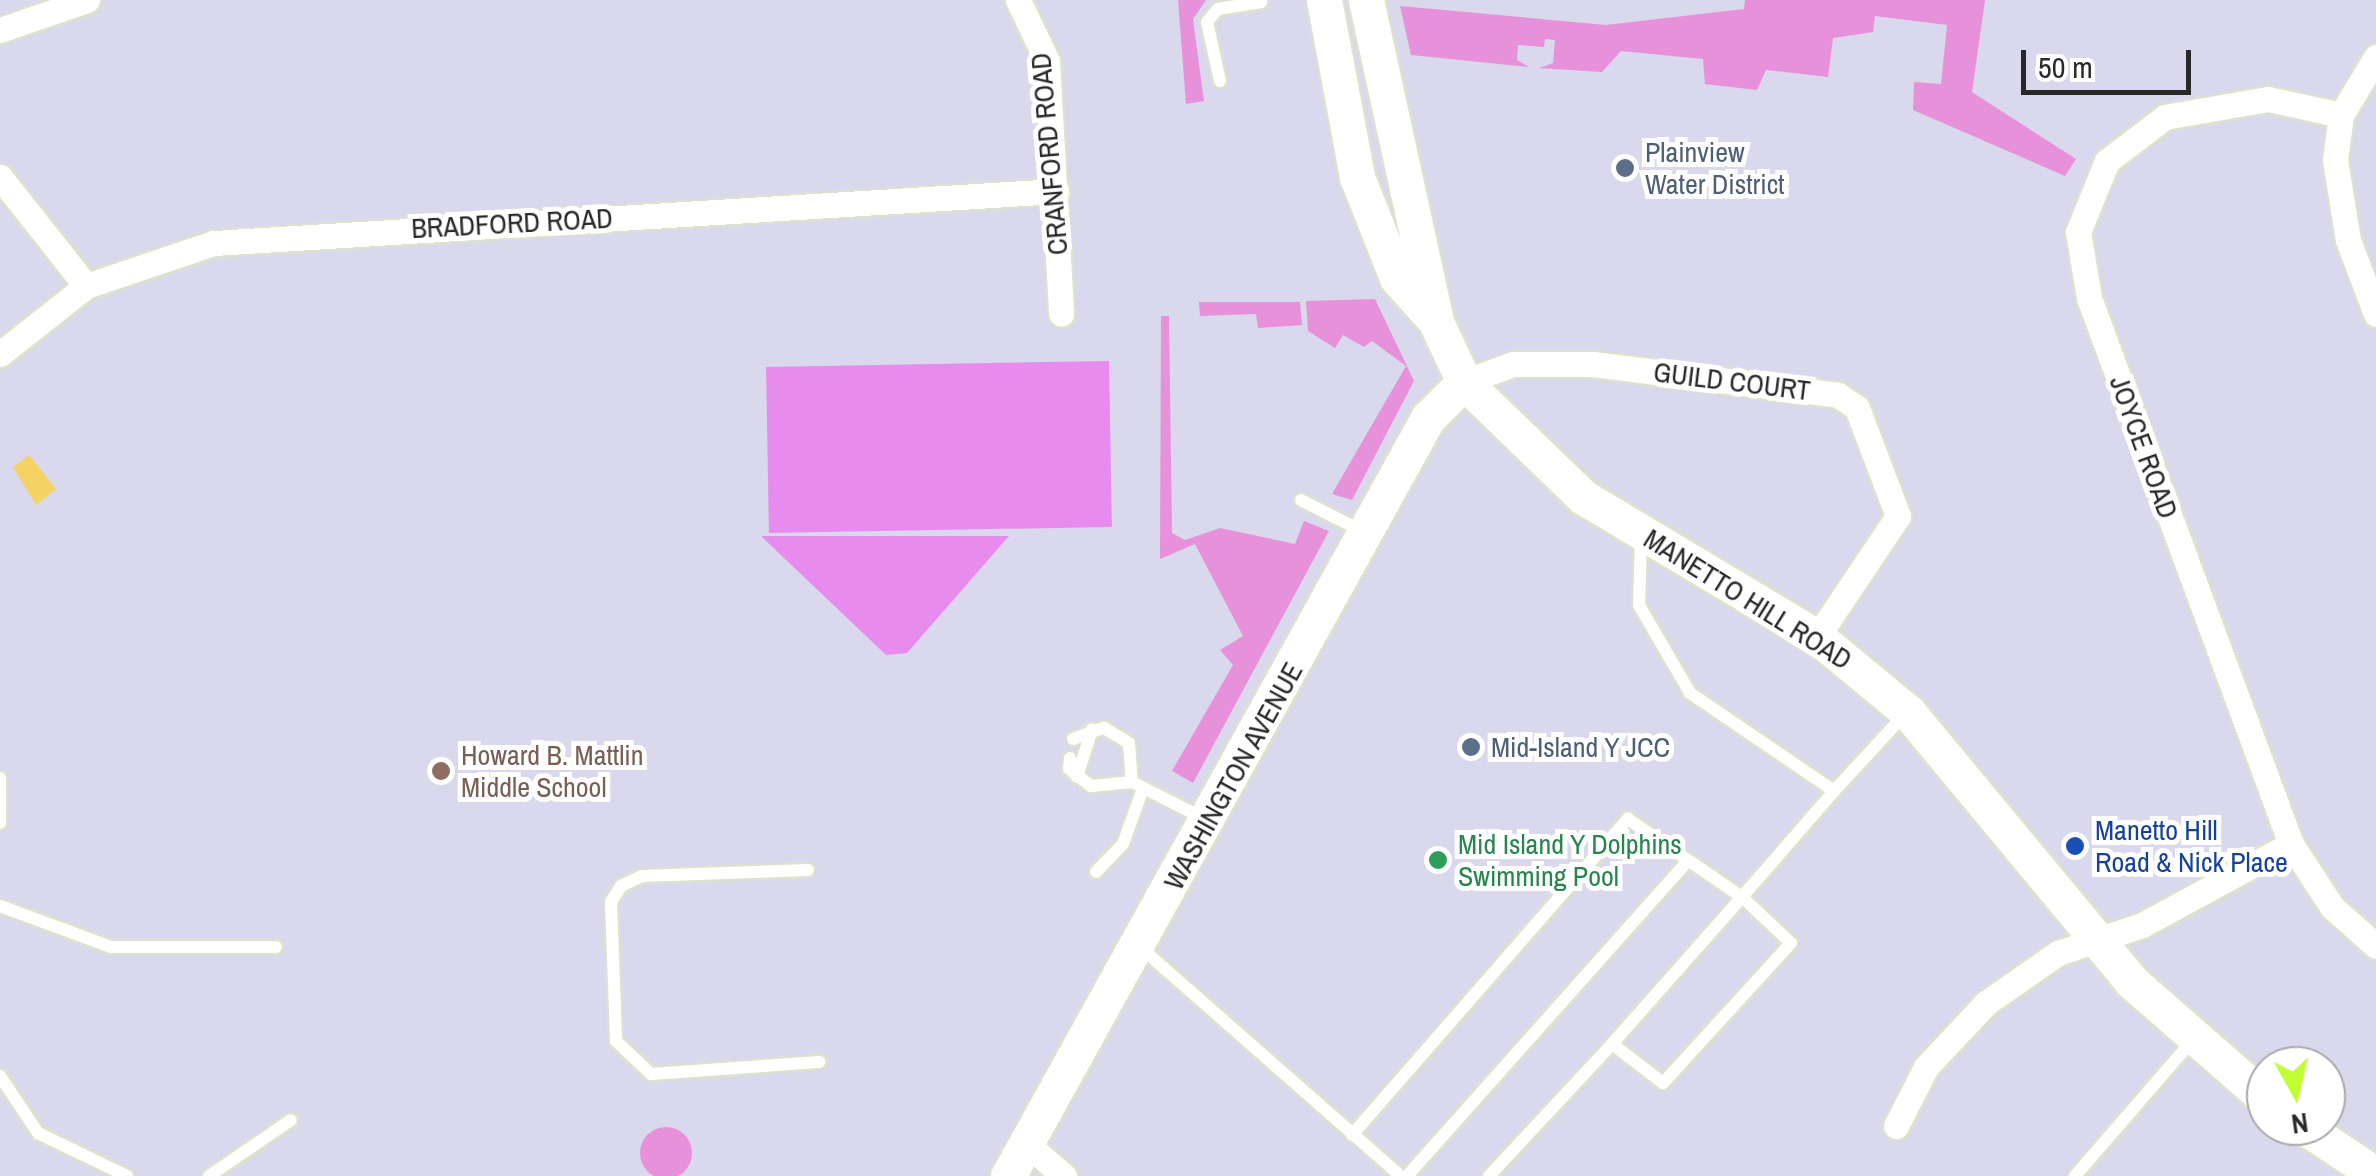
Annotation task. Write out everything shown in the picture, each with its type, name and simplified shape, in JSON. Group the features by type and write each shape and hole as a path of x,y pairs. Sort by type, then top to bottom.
{"main road":[{"name":"MANETTO HILL ROAD","path":"1324,0 1335,75 1380,242 1436,322 1464,382 1584,497 1817,638 1908,712 2100,940 2192,1041 2246,1083"},
{"name":"MANETTO HILL ROAD","path":"1366,0 1376,68 1436,322"},
{"path":"1335,75 1376,68"},
{"name":"WASHINGTON AVENUE","path":"1008,1176 1428,418 1464,382"},
{"path":"2333,1146 2376,1175"}],"street":[{"path":"0,30 87,0"},
{"name":"CRANFORD ROAD","path":"1018,0 1047,61 1061,314"},
{"path":"2376,57 2341,114 2339,204 2376,314"},
{"name":"JOYCE ROAD","path":"2341,114 2268,99 2166,118 2107,161 2078,232 2089,298 2291,844 2332,907 2376,946"},
{"path":"0,177 86,286"},
{"name":"BRADFORD ROAD","path":"0,354 86,286 176,252 254,238 1056,190"},
{"name":"GUILD COURT","path":"1464,382 1512,364 1593,364 1838,395 1857,408 1898,516 1817,638"},
{"path":"1896,1126 1926,1068 1986,1003 2058,953 2100,940 2291,844"},
{"path":"1026,1144 1064,1176"}],"lane":[{"path":"1220,81 1207,22 1218,8 1261,2"},
{"path":"1301,500 1366,534"},
{"path":"1642,531 1639,605 1690,693 1834,791"},
{"path":"1489,1176 1908,712"},
{"path":"1077,777 1092,729"},
{"path":"1074,739 1092,729 1129,743 1138,785 1123,844 1096,872"},
{"path":"1070,758 1077,777 1091,786 1138,785 1208,821"},
{"path":"0,778 0,823"},
{"path":"1352,1135 1628,819 1742,897 1791,943 1663,1083 1612,1044"},
{"path":"1138,945 1352,1135 1404,1176 1688,861"},
{"path":"808,870 642,876 621,886 612,902 616,1041 651,1074 820,1062"},
{"path":"0,906 111,947 276,947"},
{"path":"2076,1176 2192,1041"},
{"path":"0,1076 38,1133 127,1176"},
{"path":"209,1176 291,1120"}],"shaded area":[{"path":"1178,0 1206,0 1193,19 1204,101 1186,104"},
{"path":"1745,0 1985,0 1972,92 2076,159 2065,176 1913,110 1914,82 1941,84 1947,25 1875,16 1873,32 1833,38 1828,77 1766,70 1757,90 1705,84 1703,59 1621,51 1602,72 1539,68 1553,63 1555,40 1545,39 1544,47 1518,45 1517,60 1529,67 1411,55 1400,6 1606,25 1744,9"},
{"path":"1375,299 1414,381 1352,500 1332,494 1406,366 1372,341 1364,347 1343,335 1335,348 1308,331 1306,301"},
{"path":"1199,302 1300,302 1302,325 1258,328 1256,314 1200,316"},
{"path":"1161,316 1169,316 1172,533 1185,540 1220,528 1295,544 1304,521 1329,531 1193,783 1172,771 1233,665 1220,650 1243,636 1195,544 1160,559"},
{"path":"1109,361 1112,527 769,533 766,367"},
{"path":"29,455 56,489 36,505 13,467"},
{"path":"761,536 1009,536 907,653 886,655"},
{"path":"666,1127 684,1135 692,1153 684,1171 666,1179 648,1171 640,1153 648,1135"}],"place":[{"name":"Plainview Water District","path":"1625,168"},
{"name":"Mid-Island Y JCC","path":"1471,747"},
{"name":"Howard B. Mattlin Middle School","path":"441,771"},
{"name":"Manetto Hill Road & Nick Place","path":"2075,846"},
{"name":"Mid Island Y Dolphins Swimming Pool","path":"1438,860"}]}
